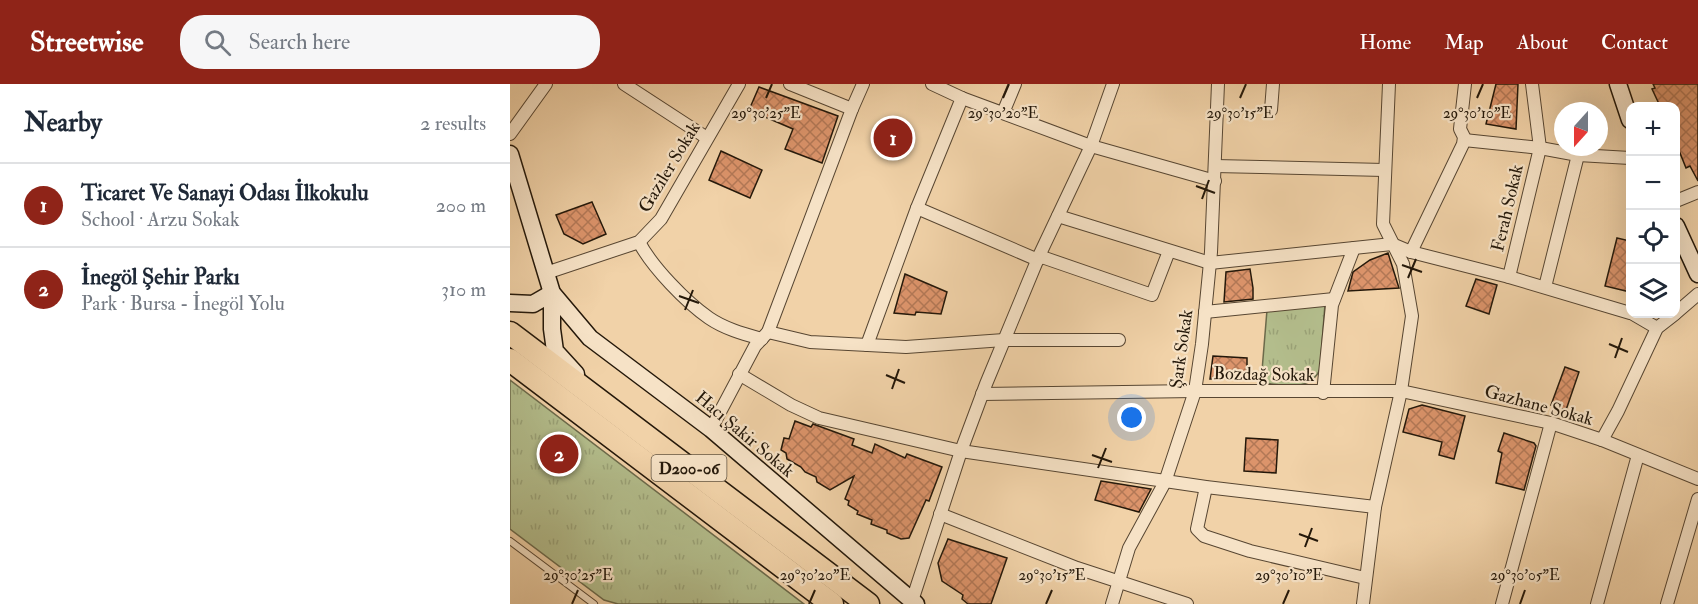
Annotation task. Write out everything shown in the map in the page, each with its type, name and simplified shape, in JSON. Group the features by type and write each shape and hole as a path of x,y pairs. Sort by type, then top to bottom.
{"highway":[{"name":"D200-06","path":"510,333 868,604"},
{"name":"D200-06","path":"510,360 832,604"}],"street":[{"path":"510,135 546,84"},
{"path":"624,84 707,138"},
{"name":"Gaziler Sokak","path":"546,273 639,243 661,219 739,84"},
{"path":"790,84 852,109"},
{"path":"711,429 755,346 765,335 863,84"},
{"path":"932,84 962,98 1091,146 1215,181"},
{"path":"1003,113 1015,84"},
{"path":"914,602 940,514 982,394 1038,258 1091,146 1113,84"},
{"name":"Şark Sokak","path":"1112,604 1129,548 1165,482 1195,391 1210,263 1218,84"},
{"path":"1271,110 1273,84"},
{"path":"1364,604 1365,578 1375,507 1401,392 1412,316 1403,264 1383,224 1389,84"},
{"path":"1411,252 1464,138 1460,129 1465,84"},
{"path":"1532,84 1540,148"},
{"path":"1618,84 1626,108"},
{"path":"867,345 917,208 962,98"},
{"path":"1464,138 1554,151"},
{"name":"Ferah Sokak","path":"1509,277 1540,148"},
{"path":"510,154 552,292 552,329 555,351 598,399"},
{"path":"1545,287 1578,156"},
{"path":"1595,156 1626,158"},
{"path":"1215,166 1384,170"},
{"path":"1680,199 1698,192"},
{"path":"917,208 1038,258 1152,295 1169,251"},
{"path":"1058,216 1210,263 1392,244 1411,252 1509,277 1626,311"},
{"path":"1680,235 1698,274"},
{"path":"639,243 646,257 688,300 710,319 735,331 810,342 906,347 1004,340 1119,340"},
{"path":"1323,393 1334,299 1354,248"},
{"path":"510,303 533,304 552,292"},
{"name":"Hacı Şakir Sokak","path":"552,292 591,338 711,429 914,602"},
{"path":"1680,309 1698,294"},
{"path":"1205,312 1334,299"},
{"path":"1640,318 1657,328"},
{"path":"1602,440 1657,328 1669,318"},
{"path":"740,374 791,405 819,418 961,451 1206,488 1375,507"},
{"name":"Bozdağ Sokak","path":"982,394 1195,391 1401,392"},
{"name":"Gazhane Sokak","path":"1401,392 1551,423 1602,440 1698,478"},
{"path":"1502,604 1551,423"},
{"path":"1597,604 1638,455"},
{"path":"1206,488 1197,529 1204,536 1250,551 1365,578"},
{"path":"1667,604 1698,499"},
{"path":"940,514 1077,568 1187,604"}],"lane":[{"path":"510,541 594,604"}],"green space":[{"path":"1325,304 1320,369 1316,377 1303,384 1295,385 1261,383 1267,310"},
{"path":"510,380 804,604 618,604 604,600 510,529"}],"building":[{"path":"1496,84 1518,84 1516,129 1486,124"},
{"path":"1653,84 1698,84 1698,181 1690,166 1686,168 1680,153 1680,102 1658,102 1652,89 1655,88"},
{"path":"759,87 838,116 822,163 785,149 793,129 749,110"},
{"path":"721,151 762,170 750,198 709,180"},
{"path":"592,202 606,234 583,244 564,234 556,215"},
{"path":"1617,238 1626,240 1626,291 1605,286"},
{"path":"1388,253 1399,288 1348,291 1353,272 1370,260"},
{"path":"1250,269 1253,299 1224,302 1226,272"},
{"path":"905,274 947,292 941,314 894,313"},
{"path":"1476,279 1497,285 1489,314 1466,306"},
{"path":"1213,356 1247,358 1247,379 1210,379"},
{"path":"1565,367 1579,372 1566,410 1551,405"},
{"path":"1422,405 1465,416 1454,459 1439,455 1442,442 1403,432 1409,409"},
{"path":"795,421 811,427 813,424 854,439 852,445 872,453 875,444 905,458 907,454 942,467 929,501 926,500 909,538 901,539 887,533 887,530 871,524 872,520 857,514 858,511 848,505 849,501 845,499 854,476 830,490 817,482 816,477 787,459 786,453 781,450 784,438 789,439"},
{"path":"1504,433 1534,443 1536,446 1524,490 1496,483 1502,453 1498,451"},
{"path":"1246,438 1278,440 1276,473 1244,471"},
{"path":"1101,481 1151,489 1139,512 1095,500"},
{"path":"948,539 1007,558 991,604 968,604 962,599 963,595 942,581 938,563"}],"place":[{"name":"Ticaret Ve Sanayi Odası İlkokulu","path":"893,138"},
{"name":"İnegöl Şehir Parkı","path":"559,454"}]}
